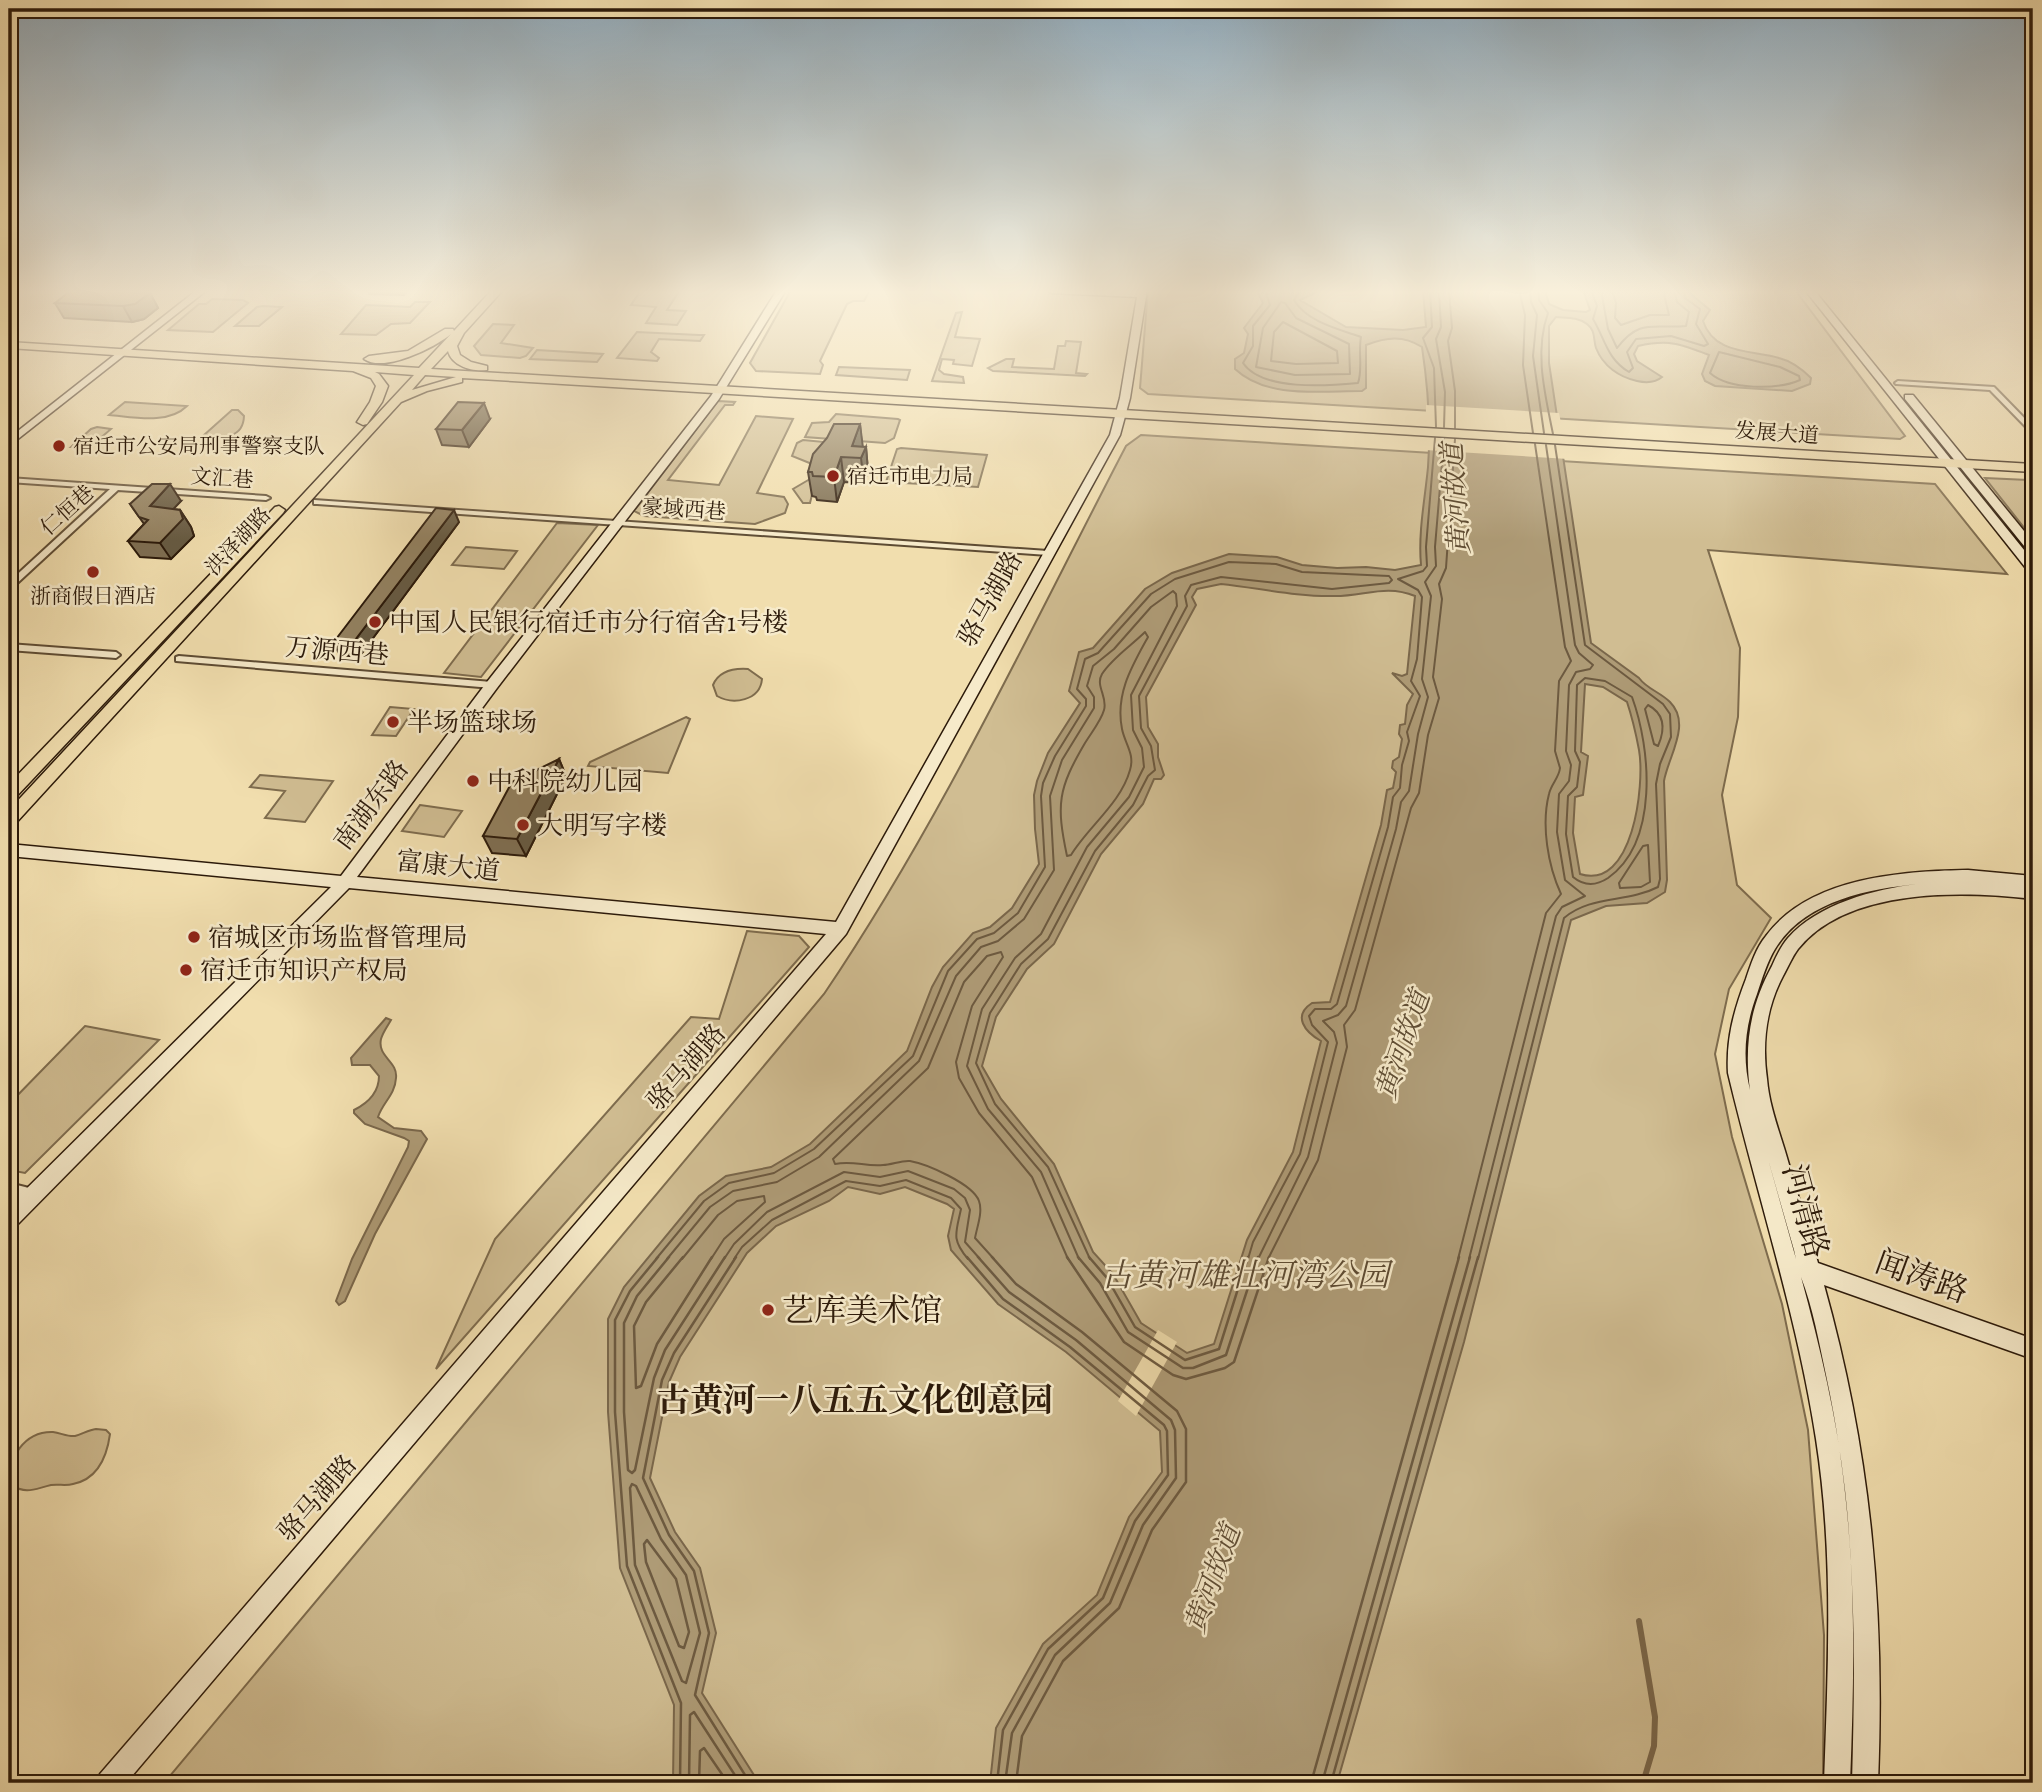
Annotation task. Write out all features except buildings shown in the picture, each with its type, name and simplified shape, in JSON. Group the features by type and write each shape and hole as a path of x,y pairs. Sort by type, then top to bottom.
{"main road":[{"path":"370,374 382,386 370,422"},
{"name":"洪泽湖路","path":"9,820 414,374"},
{"name":"发展大道","path":"502,374 1402,425 1952,459 2033,467"},
{"path":"370,422 423,389 458,380 508,374"},
{"name":"洪泽湖路","path":"9,794 370,422"},
{"name":"发展大道","path":"1952,459 2033,460"}],"street":[{"path":"9,443 96,374"},
{"name":"南湖东路","path":"9,1219 346,881 492,685 731,374"},
{"name":"骆马湖路","path":"109,1783 840,929 1115,435 1129,374"},
{"path":"1880,374 2033,550"},
{"path":"1890,374 2033,569"},
{"path":"1898,383 1993,388 2028,426 2033,427"},
{"name":"文汇巷","path":"9,480 266,498"},
{"name":"仁恒巷","path":"9,586 117,488"},
{"name":"豪域西巷","path":"317,502 1048,553"},
{"path":"9,647 116,655"},
{"name":"万源西巷","path":"178,659 492,685"},
{"name":"富康大道","path":"9,850 840,929"},
{"name":"河清路","path":"1837,1783 1842,1703 1842,1601 1831,1462 1820,1394 1748,1120 1736,1054 1740,1015 1773,937 1791,919 1824,900 1900,878 1948,876 2033,882"},
{"name":"河清路","path":"1866,1783 1869,1692 1862,1525 1843,1404 1809,1269 1760,1097 1754,1062 1759,1022 1769,984 1793,943 1816,924 1842,911 1888,895 1917,890 1976,887 2033,893"},
{"path":"9,1189 33,1194"},
{"name":"闻涛路","path":"1788,1264 1809,1269 2033,1349"}],"green space":[{"path":"837,374 909,374 907,380"},
{"path":"935,374 944,374 963,377 964,383 932,381"},
{"path":"1041,374 1087,374 1085,376"},
{"path":"1141,374 1858,374 1905,436 1900,439 1148,394 1140,388"},
{"path":"718,401 735,402 733,405 725,405 668,480 719,485 756,416 793,419 757,493 784,497 788,504 785,513 755,524 644,516 634,511"},
{"path":"125,402 187,406 170,416 160,418 109,415"},
{"path":"232,410 238,410 244,416 243,424 236,433 204,435"},
{"path":"836,414 900,420 894,438 885,443 805,437 812,423 829,422"},
{"path":"91,429 111,429 90,447 71,447"},
{"name":"古黄河雄壮河湾公园","path":"1141,435 1935,484 2007,574 1708,550 1740,648 1738,717 1722,795 1737,885 1771,918 1729,989 1715,1054 1732,1137 1782,1304 1808,1430 1824,1635 1823,1783 164,1783 824,994 867,928 946,793 1126,446"},
{"path":"803,440 835,443 816,478 810,503 803,503 793,489 810,479 812,464 792,456 797,443"},
{"path":"897,449 987,455 978,487 886,482"},
{"path":"1985,478 2028,480 2033,487 2033,539"},
{"path":"557,523 598,525 481,677 444,673"},
{"path":"466,547 517,551 504,569 452,565"},
{"path":"748,669 762,679 756,692 738,700 717,696 713,685 719,676 732,670"},
{"name":"半场篮球场","path":"390,707 414,709 396,736 372,735"},
{"path":"686,717 690,719 668,773 588,766 590,762"},
{"path":"260,775 333,781 305,822 265,818 285,791 250,787"},
{"path":"420,805 462,811 444,837 402,831"},
{"path":"747,931 799,936 809,947 436,1369 495,1239 691,1017 719,1019"},
{"path":"85,1026 159,1040 25,1173 9,1170 9,1104"},
{"path":"96,1429 106,1430 110,1434 104,1458 89,1477 73,1484 30,1490 9,1485 14,1457 26,1441 43,1433 75,1436"}],"water":[{"path":"1241,374 1366,374 1366,388 1362,391 1295,391 1262,385"},
{"name":"黄河故道","path":"1425,374 1551,374 1591,643 1670,702 1679,720 1679,730 1664,781 1667,880 1665,892 1647,903 1606,906 1571,920 1464,1342 1337,1783 990,1783 996,1728 1043,1644 1097,1595 1129,1517 1162,1472 1160,1431 1066,1352 998,1304 951,1250 948,1236 954,1209 905,1187 880,1194 848,1187 829,1201 776,1226 747,1253 680,1357 669,1382 650,1478 675,1532 700,1568 716,1633 702,1693 759,1783 673,1783 674,1705 620,1568 608,1412 608,1319 624,1287 699,1196 726,1176 771,1167 810,1144 907,1051 932,987 943,967 973,933 990,927 1012,908 1039,864 1034,795 1048,753 1080,703 1069,691 1079,652 1093,648 1145,589 1172,573 1229,554 1277,557 1302,565 1337,568 1395,570 1421,565 1421,528 1428,467","holes":["1221,584 1306,595 1346,596 1394,591 1415,596 1407,674 1402,676 1392,673 1413,694 1407,705 1405,724 1400,725 1399,734 1402,739 1399,757 1393,761 1392,768 1396,772 1393,788 1387,790 1381,825 1330,1002 1312,1003 1303,1013 1303,1024 1321,1041 1293,1152 1247,1240 1214,1344 1187,1353 1141,1323 1113,1274 1093,1252 1054,1164 1001,1099 982,1066 996,1017 1027,969 1054,944 1101,854 1143,804 1154,779 1161,779 1164,775 1158,757 1158,744 1148,727 1146,697 1196,605 1192,597 1197,589","1585,684 1603,687 1627,702 1639,750 1640,787 1632,832 1624,851 1612,867 1598,875 1580,874 1573,833 1575,797 1583,795 1588,756 1581,752"]},
{"path":"1618,374 1657,374 1662,377 1644,382"},
{"path":"1702,374 1806,374 1811,378 1810,384 1792,391 1715,386 1705,381"},
{"path":"386,1018 391,1020 382,1036 381,1045 394,1067 396,1078 378,1117 394,1128 421,1131 427,1139 375,1234 345,1301 339,1305 336,1301 352,1259 409,1141 365,1124 354,1113 354,1110 368,1101 375,1092 379,1076 370,1065 352,1065 351,1058"}],"pier":[{"path":"1426,405 1559,413 1568,459 1425,450"},
{"path":"1158,1330 1177,1342 1136,1416 1118,1401"}],"waterway":[{"path":"1639,1621 1655,1717 1654,1746 1643,1783"}],"place":[{"name":"宿迁市公安局刑事警察支队","path":"59,446"},
{"name":"宿迁市电力局","path":"833,476"},
{"name":"浙商假日酒店","path":"93,572"},
{"name":"中国人民银行宿迁市分行宿舍1号楼","path":"375,622"},
{"name":"半场篮球场","path":"393,722"},
{"name":"中科院幼儿园","path":"473,781"},
{"name":"大明写字楼","path":"523,825"},
{"name":"宿城区市场监督管理局","path":"194,937"},
{"name":"宿迁市知识产权局","path":"186,970"},
{"name":"艺库美术馆","path":"768,1310"}],"district":[{"name":"古黄河一八五五文化创意园","path":"855,1399"}]}
